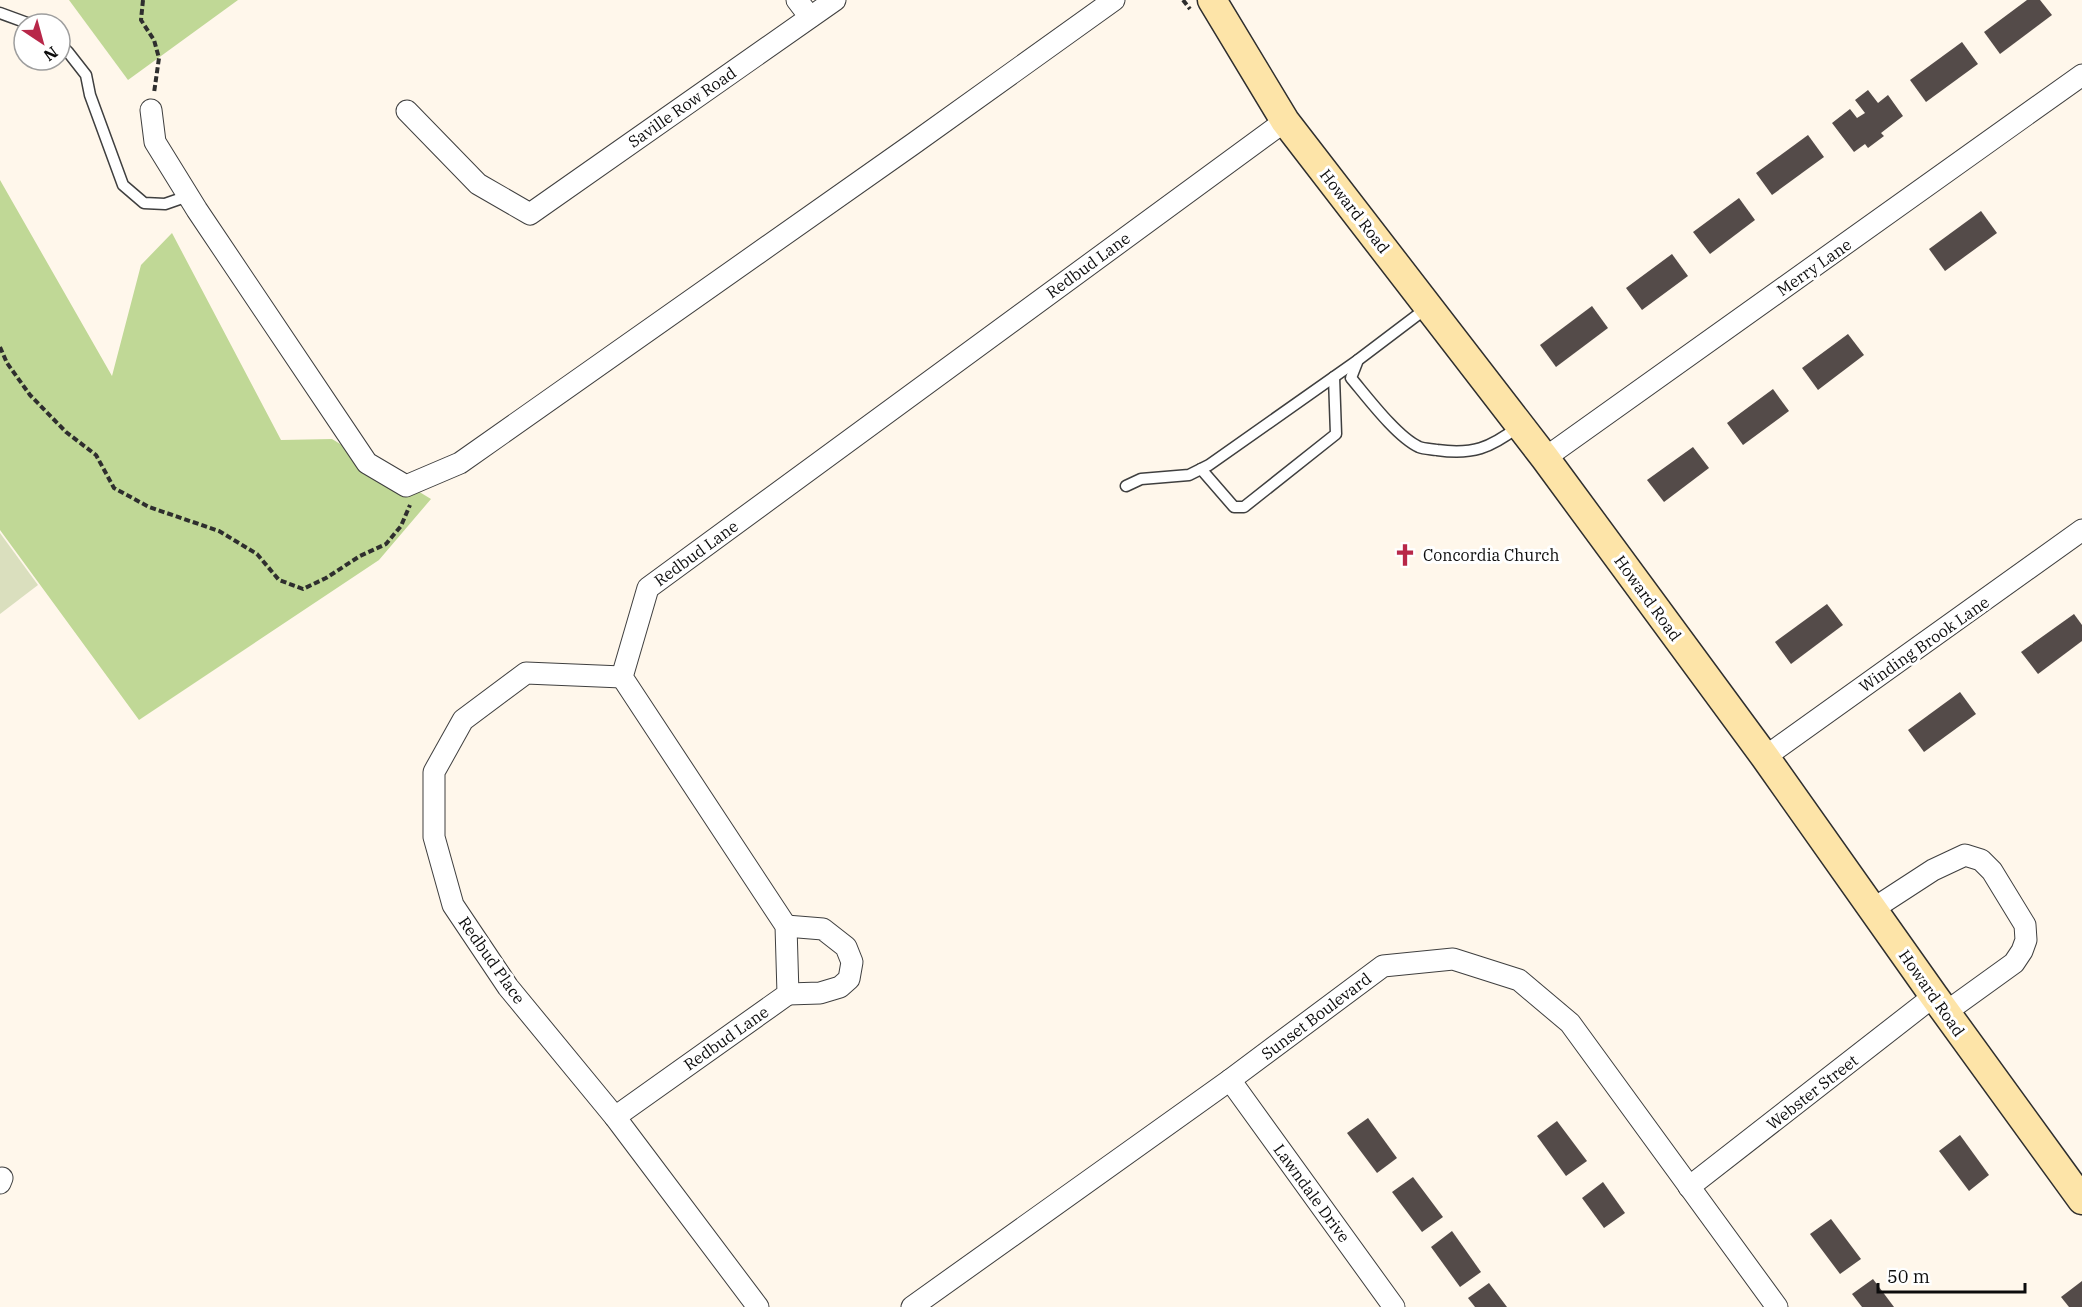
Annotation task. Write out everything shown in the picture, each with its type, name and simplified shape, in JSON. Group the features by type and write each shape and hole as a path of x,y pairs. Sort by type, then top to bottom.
{"street":[{"path":"797,0 810,17"},
{"name":"Saville Row Road","path":"407,111 478,184 530,214 835,0"},
{"path":"151,110 155,142 188,196 367,463 406,486 460,463 1114,0"},
{"name":"Howard Road","path":"1216,1 1285,121 1545,458 1765,757 2082,1200"},
{"name":"Merry Lane","path":"1545,458 2082,75"},
{"name":"Redbud Lane","path":"622,677 648,588 1285,121"},
{"name":"Winding Brook Lane","path":"1765,757 2082,530"},
{"name":"Redbud Place","path":"622,677 526,673 463,720 434,772 434,837 453,905 508,987 615,1117 758,1307"},
{"path":"622,677 786,926 788,994 820,993 840,987 849,979 852,962 846,947 823,929 786,926"},
{"path":"1874,909 1933,870 1965,855 1981,860 1992,871 2025,925 2026,940 2022,951 2014,963 1940,1004"},
{"name":"Sunset Boulevard","path":"912,1307 1230,1080 1383,966 1453,959 1519,981 1570,1023 1778,1307"},
{"name":"Redbud Lane","path":"615,1117 788,994"},
{"name":"Webster Street","path":"1689,1187 1940,1004"},
{"name":"Lawndale Drive","path":"1230,1080 1394,1307"}],"lane":[{"path":"72,57 86,75 90,95 123,185 144,203 165,204 188,196"},
{"path":"1126,486 1141,479 1189,476 1201,469 1358,360 1428,307"},
{"path":"1358,360 1351,378 1392,426 1419,447 1452,452 1484,449 1520,425"},
{"path":"1201,469 1234,507 1244,507 1336,434 1334,377"}],"path":[{"path":"143,0 141,20 154,40 159,58 151,110"},
{"path":"0,347 7,363 30,395 66,432 96,455 114,488 149,507 219,531 257,554 279,580 303,590 360,556 386,544 401,526 415,495 414,481"}],"green space":[{"path":"69,0 238,0 128,80"},
{"path":"0,180 112,376 141,265 172,233 281,440 332,439 431,499 379,560 139,720 0,530"},
{"path":"0,533 38,585 0,614"}],"building":[{"path":"2027,0 2040,0 2052,15 2000,54 1984,32"},
{"path":"1962,42 1978,64 1926,102 1910,80"},
{"path":"1868,90 1878,103 1888,95 1903,116 1881,133 1884,136 1868,148 1865,144 1854,152 1832,123 1850,109 1857,118 1865,113 1855,100"},
{"path":"1808,135 1824,157 1772,195 1756,173"},
{"path":"1739,198 1755,220 1710,254 1693,232"},
{"path":"1981,211 1997,233 1945,271 1929,249"},
{"path":"1672,254 1688,276 1642,310 1626,288"},
{"path":"1592,306 1608,328 1556,367 1540,345"},
{"path":"1848,334 1864,355 1818,390 1802,368"},
{"path":"1773,389 1789,411 1743,445 1727,423"},
{"path":"1693,447 1709,468 1664,502 1647,480"},
{"path":"1827,604 1843,625 1791,664 1775,642"},
{"path":"2074,614 2082,625 2082,641 2038,674 2021,652"},
{"path":"1960,692 1976,714 1924,752 1908,730"},
{"path":"1368,1118 1397,1158 1377,1173 1347,1133"},
{"path":"1557,1121 1587,1161 1566,1176 1537,1136"},
{"path":"1960,1135 1989,1175 1969,1191 1939,1151"},
{"path":"1413,1177 1443,1217 1422,1232 1392,1192"},
{"path":"1603,1182 1625,1213 1604,1228 1582,1198"},
{"path":"1831,1219 1861,1259 1840,1274 1810,1234"},
{"path":"1452,1231 1481,1272 1460,1287 1431,1247"},
{"path":"1873,1279 1894,1307 1862,1307 1852,1294"},
{"path":"2082,1281 2082,1307 2069,1307 2061,1297"},
{"path":"1489,1283 1507,1307 1475,1307 1468,1298"}],"place":[{"name":"Concordia Church","path":"1405,555"}]}
